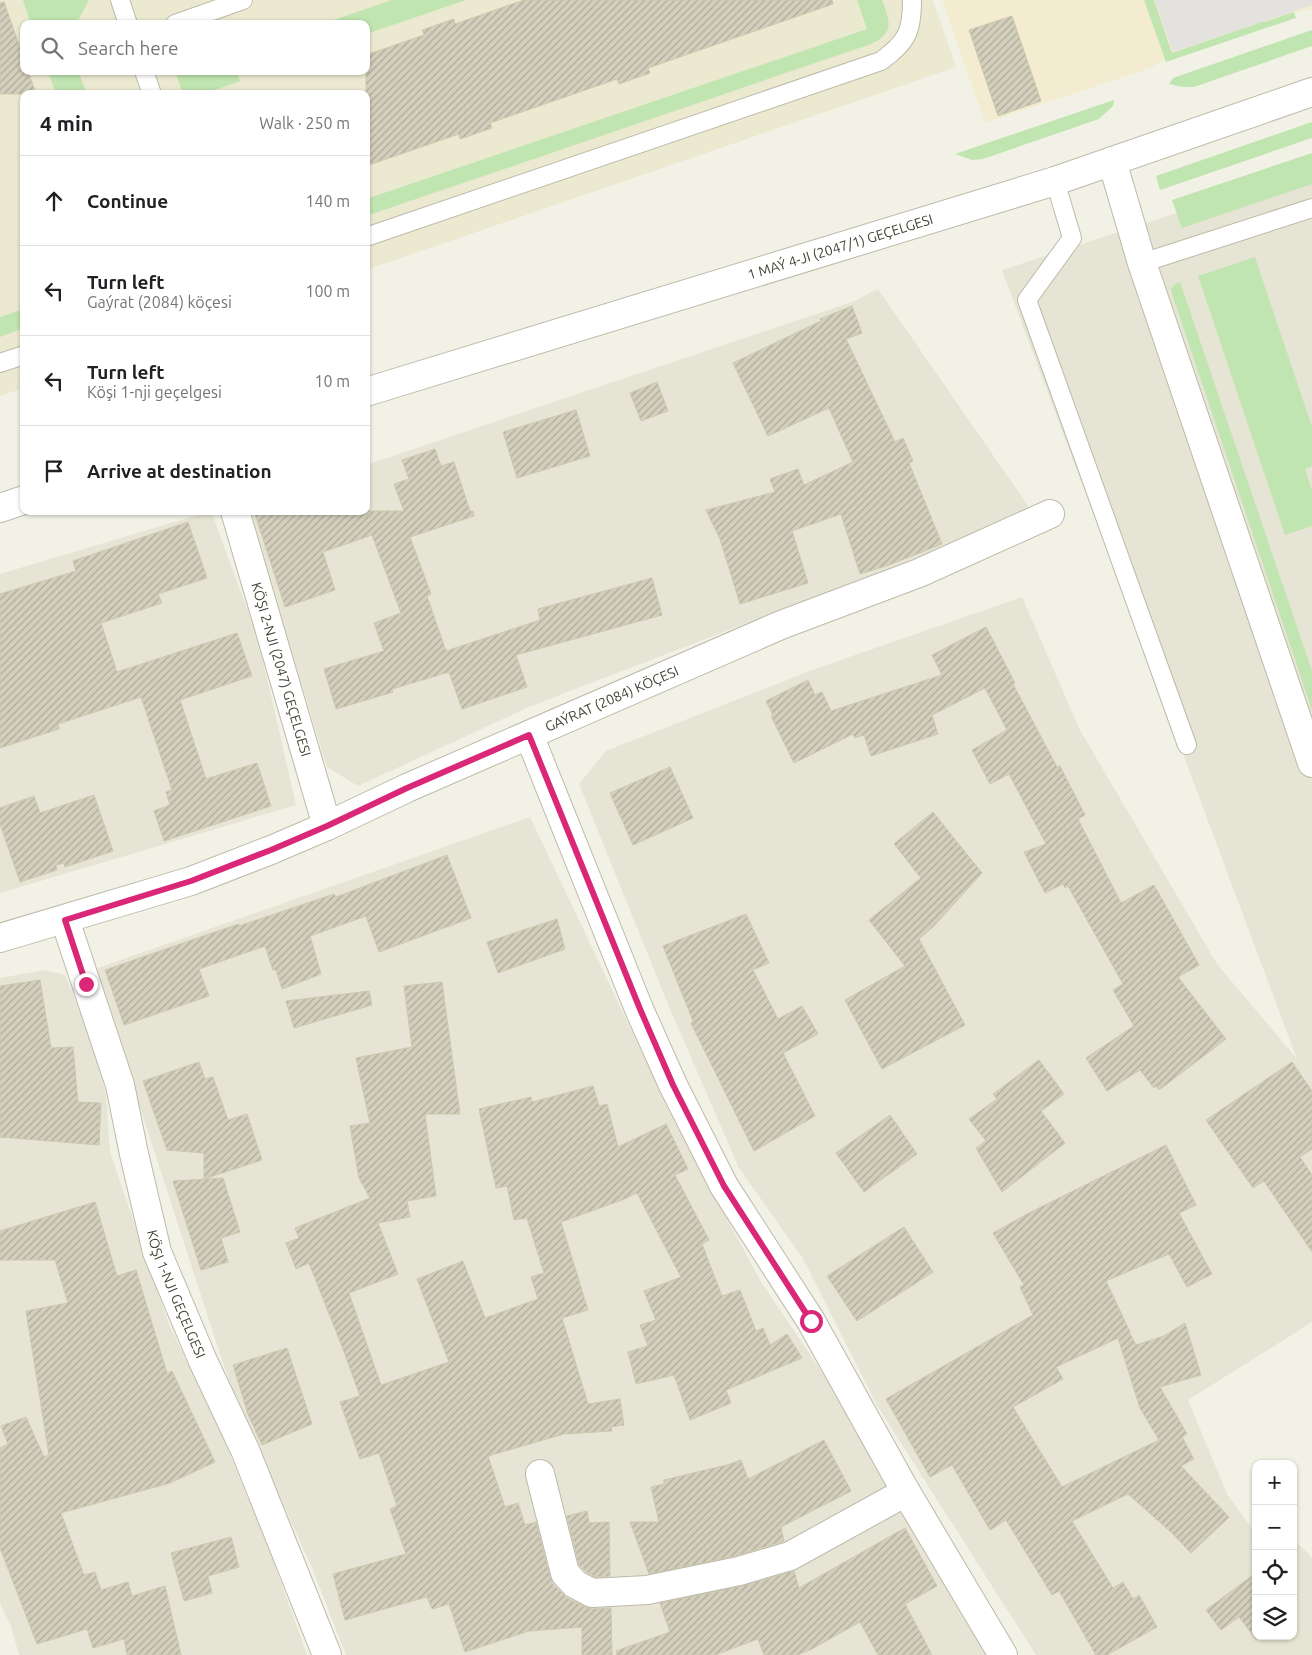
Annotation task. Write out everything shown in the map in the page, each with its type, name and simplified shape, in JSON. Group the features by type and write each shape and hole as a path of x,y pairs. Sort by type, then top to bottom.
{"street":[{"name":"1 MAÝ 4-JI (2047/1) GEÇELGESI","path":"370,391 1055,181 1312,92"},
{"path":"1112,161 1142,263 1312,763"},
{"path":"0,508 20,501"},
{"name":"GAÝRAT (2084) KÖÇESI","path":"0,938 191,881 327,826 407,788 780,625 919,573 1050,514"},
{"name":"KÖŞI 2-NJI (2047) GEÇELGESI","path":"236,515 327,826"},
{"path":"529,735 640,1009 673,1085 724,1186 811,1321 906,1492 1003,1655"},
{"name":"KÖŞI 1-NJI GEÇELGESI","path":"65,920 120,1085 157,1252 203,1361 245,1450 327,1655"},
{"path":"540,1474 565,1573 574,1584 592,1593 647,1590 739,1571 790,1556 906,1492"}],"lane":[{"path":"120,0 127,20"},
{"path":"186,20 244,0"},
{"path":"370,236 880,61 894,52 904,40 912,23 912,0"},
{"path":"145,75 151,90"},
{"path":"1055,181 1072,238 1027,300 1186,745"},
{"path":"1142,263 1312,208"},
{"path":"0,363 20,356"}],"shaded area":[{"path":"0,0 933,0 956,67 370,269 370,90 20,90 20,389 0,396"},
{"path":"942,0 1312,0 1312,8 1170,56 1150,68 985,123"},
{"path":"1155,0 1312,0 1312,5 1173,52"},
{"path":"1312,169 1312,1322 1188,1400 1227,1494 1252,1528 1252,1640 1297,1640 1297,1542 1312,1558 1312,1655 1036,1655 878,1407 802,1257 739,1168 667,1002 579,784 606,751 815,669 1022,597 1080,730 1217,964 1297,1059 1002,270"},
{"path":"878,289 1033,513 531,706 358,786 327,767 249,515 370,515 370,464 852,302"},
{"path":"198,515 212,515 258,639 296,805 0,893 0,574"},
{"path":"530,817 672,1116 761,1282 826,1378 986,1655 346,1655 311,1565 243,1418 224,1366 95,969"},
{"path":"45,970 65,975 87,1029 106,1093 110,1152 168,1322 224,1440 270,1552 307,1655 19,1655 11,1626 0,1603 0,978"}],"green space":[{"path":"23,0 89,0 78,20 30,20"},
{"path":"392,0 466,0 370,33 370,20 334,20"},
{"path":"857,0 882,0 889,26 879,40 871,44 370,215 370,198 867,29"},
{"path":"1144,0 1154,0 1172,53 1256,24 1248,0 1256,0 1264,22 1294,12 1296,18 1166,62"},
{"path":"1312,30 1312,46 1194,87 1169,84 1173,78"},
{"path":"49,75 80,75 85,90 55,90"},
{"path":"176,75 238,75 240,81 214,90 182,90"},
{"path":"1114,100 1113,106 1099,119 983,159 972,160 955,154"},
{"path":"1312,122 1312,138 1160,190 1156,176"},
{"path":"1312,153 1312,184 1182,228 1172,200"},
{"path":"1255,257 1312,427 1312,466 1305,469 1312,491 1312,526 1285,535 1198,276"},
{"path":"1180,282 1312,671 1312,710 1173,297 1171,289"},
{"path":"20,310 20,330 0,337 0,317"}],"building":[{"path":"524,0 832,0 833,4 648,68 650,73 619,84 617,79 490,123 492,128 460,139 459,134 370,165 370,90 366,90 366,75 370,75 370,54 424,35 422,30 454,19 455,24"},
{"path":"4,2 20,48 20,75 29,75 35,90 20,90 20,94 0,94 0,3"},
{"path":"1012,16 1041,101 998,116 969,30"},
{"path":"852,306 862,333 846,339 895,442 903,438 913,461 909,463 942,544 889,565 860,574 841,514 792,531 808,583 740,604 720,539 706,510 775,492 770,479 798,469 804,485 853,462 829,408 768,436 733,363 821,321 820,319"},
{"path":"657,382 668,411 641,421 630,393"},
{"path":"576,410 590,456 517,478 503,432"},
{"path":"435,449 441,466 454,462 470,511 473,511 474,516 410,537 431,594 427,596 446,651 540,620 538,609 652,578 662,615 516,655 527,687 462,709 449,672 392,689 393,692 336,709 324,669 384,651 374,623 401,613 372,535 323,552 335,590 285,607 255,515 370,515 370,511 404,511 394,484 409,479 402,460"},
{"path":"188,522 207,578 158,594 162,603 101,623 117,672 237,633 252,676 180,700 206,779 257,763 271,806 164,841 154,811 170,805 166,792 172,790 141,697 58,724 59,729 0,748 0,594 76,571 73,561"},
{"path":"986,627 1015,683 1013,684 1057,767 1060,766 1085,815 1078,819 1121,903 1154,885 1199,965 1178,977 1226,1039 1159,1090 1156,1086 1154,1088 1140,1070 1107,1091 1086,1058 1134,1026 1113,990 1123,984 1068,886 1065,888 1063,884 1045,893 1024,852 1046,844 1009,774 990,784 972,750 1007,730 985,688 932,715 938,734 871,756 864,735 855,738 853,734 794,763 771,716 773,715 766,701 808,680 815,695 822,692 831,711 942,675 932,655"},
{"path":"670,767 693,818 633,845 610,793"},
{"path":"94,795 113,851 65,867 64,863 56,865 57,870 20,882 0,824 0,808 34,796 40,813"},
{"path":"933,812 982,873 933,927 919,939 965,1025 882,1069 845,1000 905,966 869,920 921,878 894,844"},
{"path":"447,855 471,918 379,952 366,916 310,936 321,974 282,989 265,946 199,969 209,996 124,1025 105,970 239,924 239,926 334,894 336,897"},
{"path":"746,914 769,963 753,970 778,1019 802,1006 818,1034 783,1053 815,1116 754,1151 691,1023 693,1021 663,946"},
{"path":"557,919 565,949 498,973 487,942"},
{"path":"40,980 51,1048 73,1047 78,1102 101,1103 99,1145 0,1137 0,986"},
{"path":"442,982 460,1114 425,1114 436,1196 407,1201 410,1217 378,1223 398,1274 349,1293 381,1385 449,1362 417,1279 463,1261 485,1318 538,1299 531,1277 544,1273 527,1218 514,1220 507,1186 496,1188 479,1109 531,1097 532,1102 593,1086 599,1106 607,1104 618,1147 666,1124 688,1169 675,1175 709,1240 702,1244 722,1296 740,1290 756,1331 763,1328 770,1345 787,1334 802,1358 726,1390 731,1403 690,1420 674,1375 636,1384 628,1352 648,1346 640,1325 656,1320 644,1291 681,1277 637,1193 561,1222 588,1310 562,1318 588,1404 620,1399 624,1425 611,1427 612,1431 564,1434 488,1456 505,1507 518,1503 525,1525 536,1522 553,1584 567,1598 585,1607 593,1609 611,1608 612,1655 582,1655 582,1627 529,1631 465,1652 449,1604 432,1609 427,1597 345,1620 333,1574 406,1554 390,1509 397,1506 379,1453 360,1459 340,1402 360,1396 343,1349 309,1263 296,1269 286,1243 299,1238 295,1228 370,1198 359,1178 350,1126 370,1123 356,1058 412,1047 404,986"},
{"path":"369,991 372,1005 294,1028 286,1001"},
{"path":"1039,1060 1064,1094 1041,1111 1065,1143 1002,1192 976,1148 986,1141 969,1119 997,1099 993,1094"},
{"path":"199,1062 205,1079 213,1077 228,1120 247,1114 262,1160 204,1179 204,1153 167,1150 143,1081"},
{"path":"1292,1062 1312,1091 1312,1149 1300,1157 1312,1175 1312,1252 1264,1181 1253,1188 1206,1120"},
{"path":"890,1115 917,1154 864,1192 836,1153"},
{"path":"1166,1145 1196,1205 1179,1213 1212,1274 1187,1287 1169,1254 1106,1281 1136,1345 1164,1336 1185,1323 1201,1375 1160,1387 1187,1434 1182,1437 1194,1459 1181,1466 1229,1517 1191,1553 1172,1533 1128,1494 1072,1521 1113,1588 1123,1582 1133,1599 1139,1595 1157,1627 1107,1655 1096,1655 1059,1591 1052,1595 1006,1520 990,1530 952,1465 930,1477 886,1399 1033,1315 1020,1287 1024,1285 993,1233 1029,1213","holes":["1118,1338 1140,1408 1159,1440 1062,1487 1013,1407 1063,1379 1056,1367"]},
{"path":"223,1178 240,1232 221,1238 228,1262 201,1270 173,1181"},
{"path":"95,1202 117,1276 136,1270 167,1373 172,1371 215,1462 170,1483 61,1513 84,1575 95,1572 101,1590 128,1582 132,1596 165,1586 181,1655 127,1655 124,1639 93,1648 87,1629 37,1644 0,1548 0,1448 8,1444 1,1426 26,1417 44,1457 49,1455 26,1311 68,1303 55,1260 0,1260 0,1231"},
{"path":"904,1227 933,1272 857,1321 827,1276"},
{"path":"287,1348 312,1424 262,1445 248,1414 233,1365"},
{"path":"824,1440 851,1491 781,1527 784,1541 735,1556 649,1574 630,1522 659,1522 651,1487 664,1484 664,1480 741,1460 748,1479"},
{"path":"587,1511 589,1523 609,1522 610,1576 595,1577 579,1565 567,1516"},
{"path":"905,1528 937,1586 905,1604 932,1655 878,1655 860,1622 810,1650 797,1655 764,1655 758,1639 715,1655 617,1655 616,1651 670,1632 660,1603 742,1586 794,1571 799,1588"},
{"path":"231,1537 239,1567 208,1576 212,1593 184,1601 171,1553"},
{"path":"1252,1576 1252,1634 1239,1617 1221,1630 1206,1610"}],"route":[{"path":"86,984 65,920 191,881 271,850 529,735 640,1009 673,1085 724,1186 811,1321"}]}
